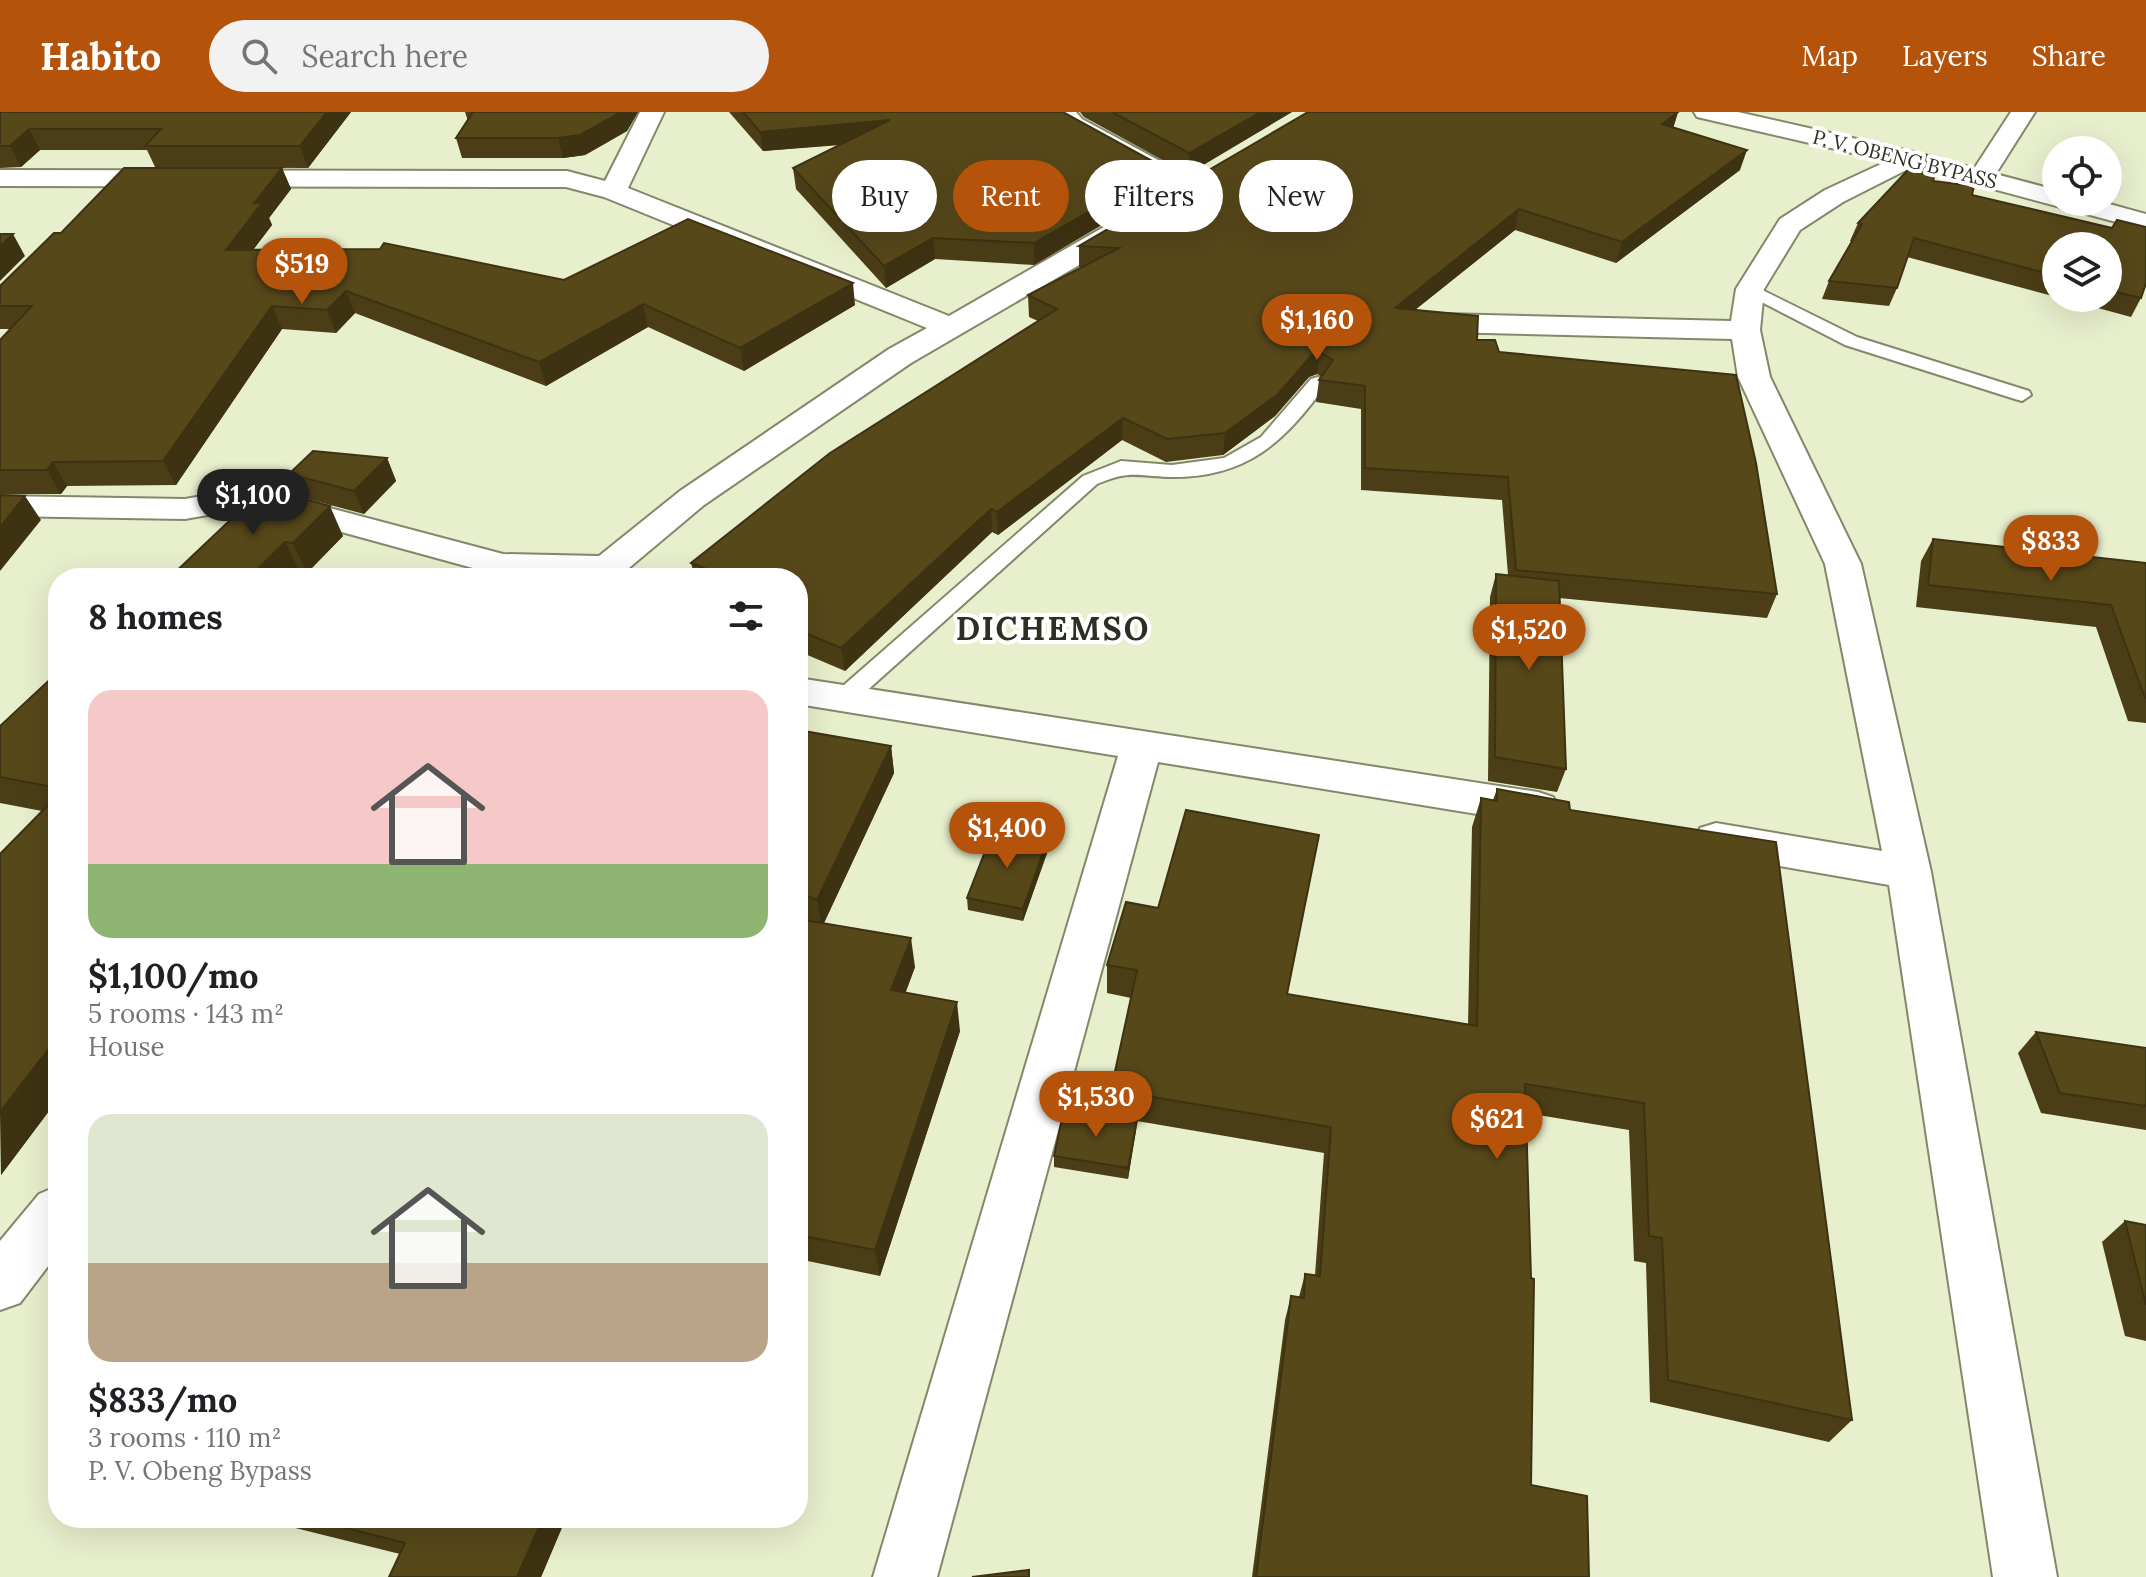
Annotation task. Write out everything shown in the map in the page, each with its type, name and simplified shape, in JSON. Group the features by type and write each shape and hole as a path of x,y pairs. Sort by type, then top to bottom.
{"main road":[{"path":"613,191 652,112"},
{"path":"606,568 692,498 900,356 953,328 1203,180 1073,124 1063,112"},
{"name":"P. V. OBENG BYPASS","path":"1706,112 1909,159 2042,179"},
{"name":"P. V. OBENG BYPASS","path":"1763,112 1986,171 2042,193"},
{"path":"1986,171 2023,112"},
{"path":"1909,159 1834,196 1790,225 1748,310 1754,377 1843,564 1909,872 2025,1577"},
{"path":"0,178 567,179 613,191 953,328"},
{"path":"101,200 124,178"},
{"path":"2122,198 2146,204"},
{"path":"2122,216 2146,222"},
{"path":"1444,323 1748,310"},
{"path":"0,506 185,509 219,503 277,504 502,565 544,568"},
{"path":"808,693 1581,816"},
{"path":"905,1577 1141,747"},
{"path":"1675,832 1909,872"},
{"path":"0,1284 48,1224"}],"lane":[{"path":"1748,310 2022,395"},
{"path":"844,698 1090,480 1121,467 1172,471 1229,463 1268,441 1318,383"}],"building":[{"path":"0,112 327,112 300,146 145,146 161,129 29,129 10,146 0,146"},
{"path":"473,112 621,112 580,135 558,138 456,138"},
{"path":"743,112 1063,112 1150,160 1085,160 1085,214 1069,223 1069,160 953,160 953,232 1053,232 1034,243 933,238 884,266 852,232 937,232 937,160 832,160 832,210 793,168 890,120 760,132"},
{"path":"1112,112 1261,112 1189,153"},
{"path":"1308,112 1678,112 1662,124 1747,150 1622,242 1519,209 1395,308 1478,316 1477,340 1495,340 1499,352 1736,375 1756,463 1777,594 1516,570 1508,477 1365,468 1365,386 1319,380 1333,360 1320,352 1312,355 1278,394 1225,433 1167,439 1123,418 997,512 991,509 841,648 808,634 808,568 704,568 691,563 830,453 1057,309 1028,295 1119,248 1079,246 1103,232 1223,232 1223,162"},
{"path":"1923,154 1940,159 1933,181 1974,186 1972,195 2042,212 2042,216 2061,216 2112,228 2117,220 2146,227 2146,283 2141,298 2122,293 2122,232 2042,232 2042,272 1914,238 1897,288 1829,281 1862,224 1858,223"},
{"path":"124,168 282,168 254,203 262,203 226,250 380,249 384,243 564,280 688,219 853,283 740,348 643,304 539,362 346,291 327,310 272,306 163,461 53,462 47,470 0,470 0,340 32,306 0,306 0,286 54,233 61,233"},
{"path":"0,234 13,234 0,246"},
{"path":"313,451 387,458 354,491 289,474"},
{"path":"264,488 330,506 293,543 285,542 259,568 180,568"},
{"path":"0,495 25,496 0,527"},
{"path":"1933,539 2146,563 2146,698 2111,605 1928,585"},
{"path":"1496,574 1559,581 1566,769 1495,757"},
{"path":"48,681 48,786 0,777 0,726"},
{"path":"808,732 891,746 817,900 808,896"},
{"path":"1497,789 1569,802 1570,810 1776,842 1852,1420 1668,1380 1662,1238 1649,1236 1644,1103 1525,1084 1531,1278 1534,1279 1531,1485 1587,1496 1589,1577 1256,1577 1291,1296 1304,1298 1305,1274 1320,1276 1331,1127 1111,1090 1137,970 1107,965 1126,902 1158,908 1186,810 1319,835 1287,994 1477,1026 1481,798 1497,801"},
{"path":"48,805 48,1050 0,1112 0,854"},
{"path":"993,831 1047,841 1023,909 967,898"},
{"path":"808,921 911,938 891,990 957,1002 875,1250 808,1237"},
{"path":"2036,1032 2146,1048 2146,1106 2060,1093"},
{"path":"1064,1110 1137,1120 1128,1168 1054,1156"},
{"path":"2125,1221 2146,1225 2146,1305"},
{"path":"346,1528 539,1528 517,1577 389,1577 405,1543"},
{"path":"1029,1570 1029,1577 972,1577"}],"district":[{"name":"DICHEMSO","path":"1053,629"}]}
